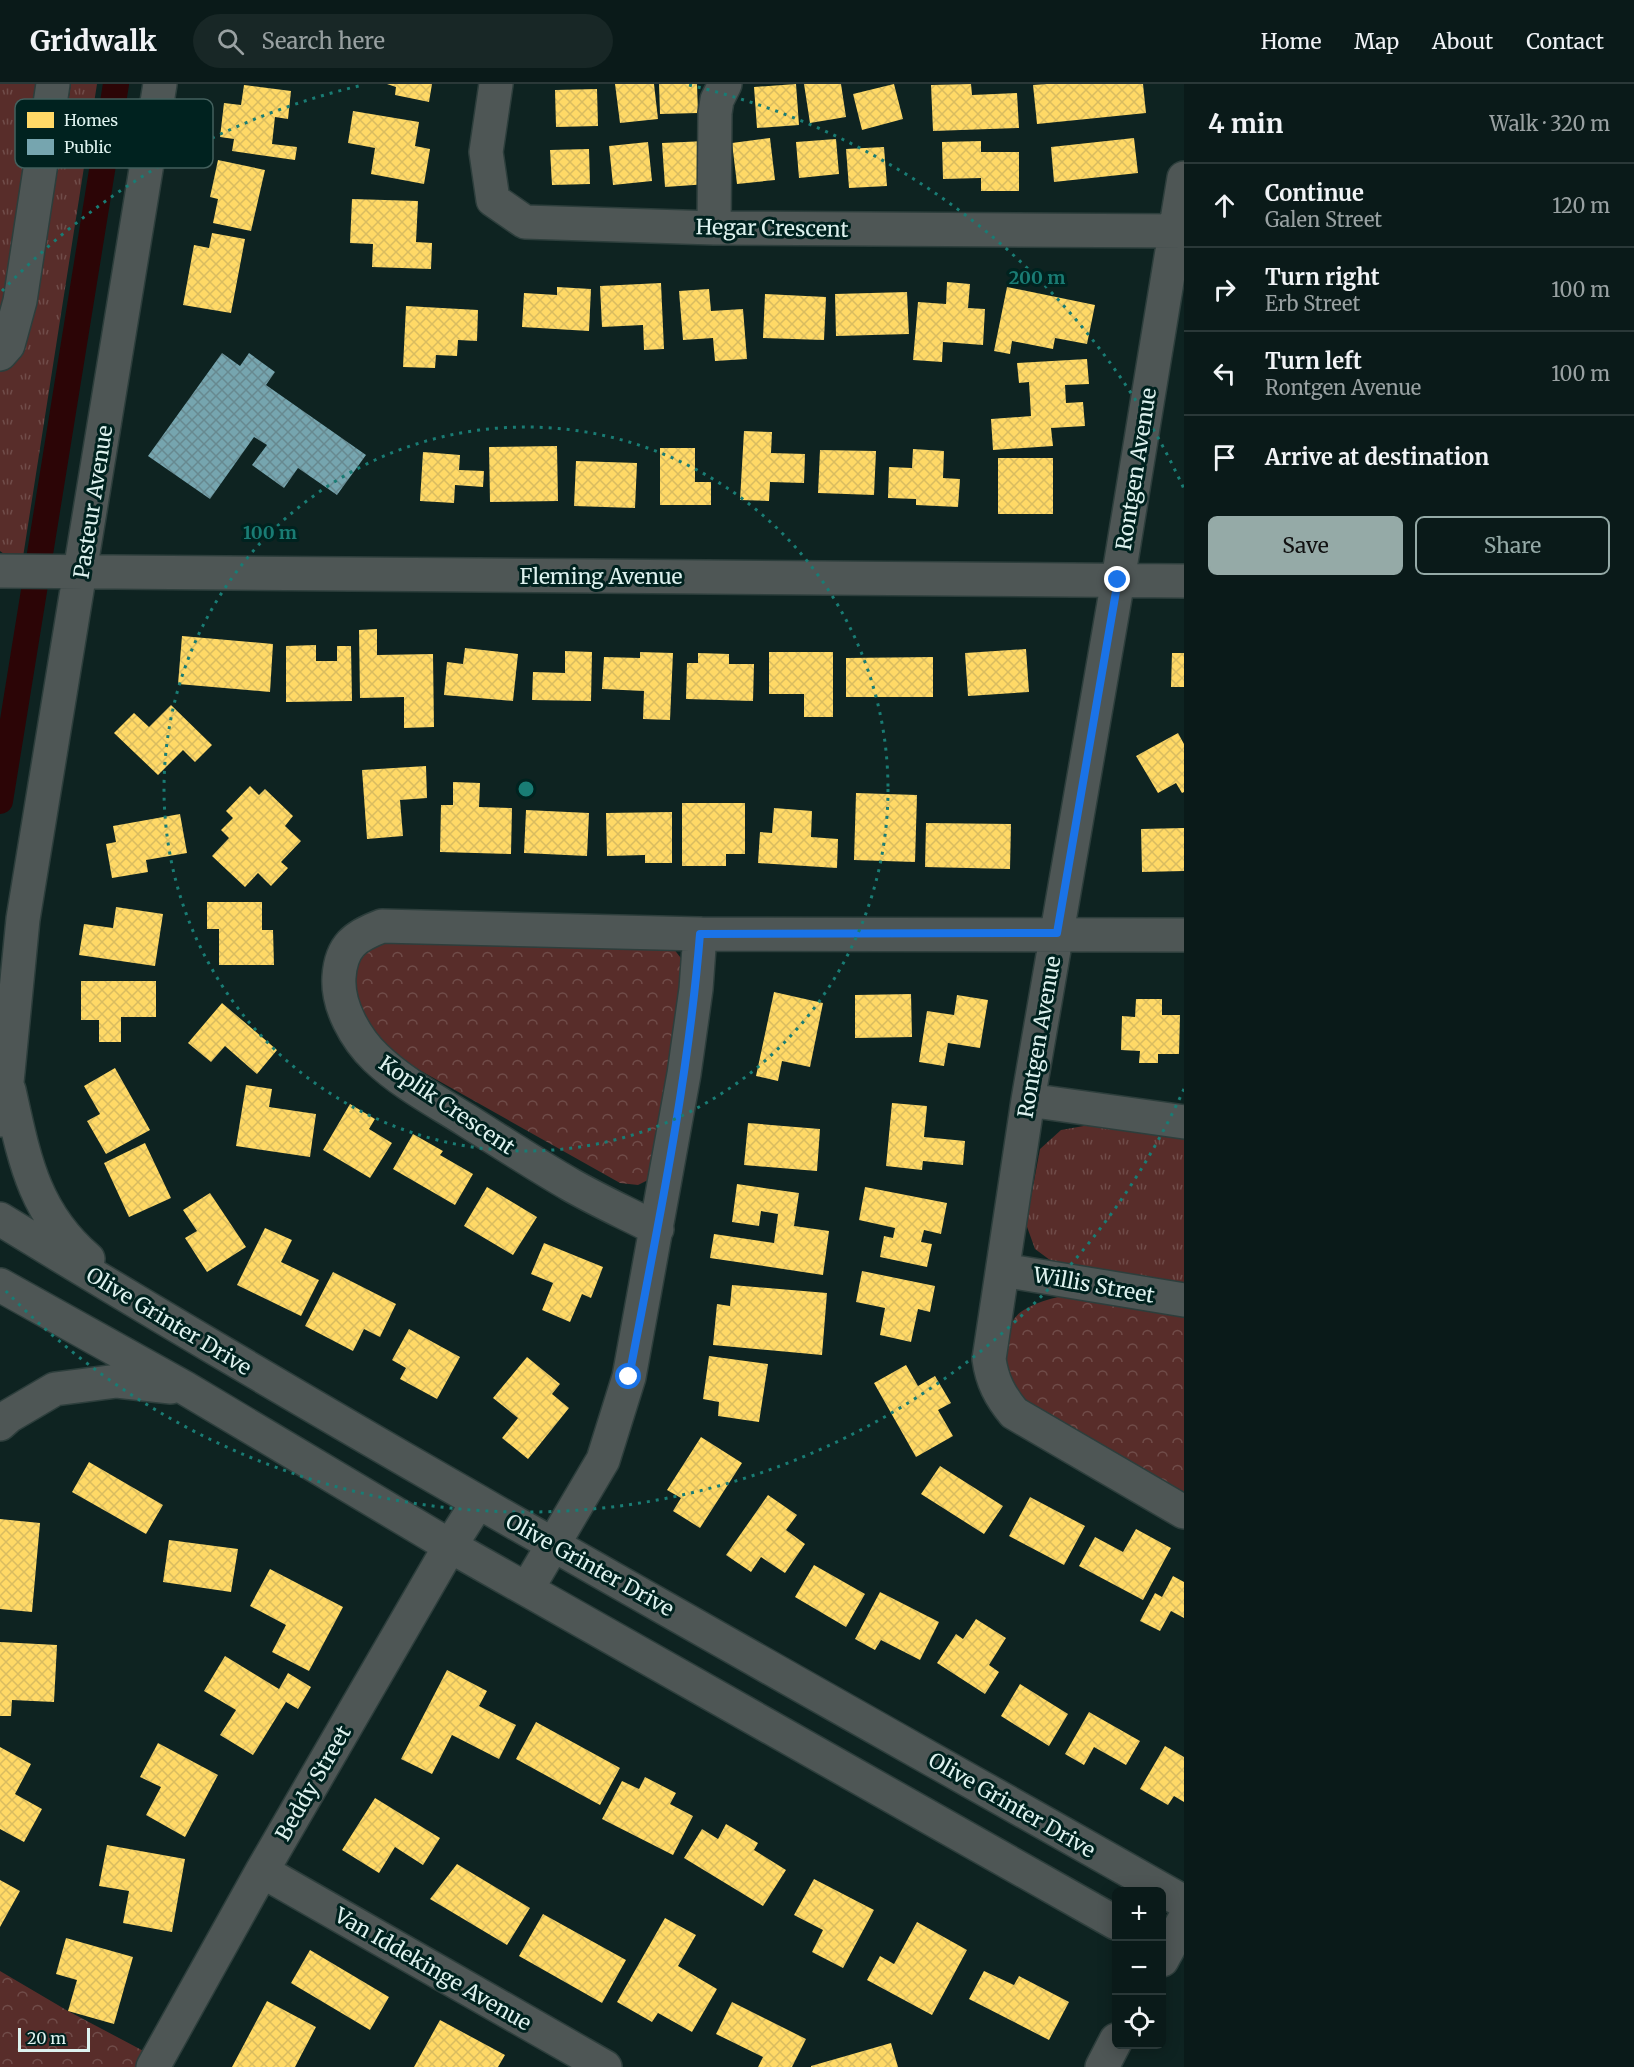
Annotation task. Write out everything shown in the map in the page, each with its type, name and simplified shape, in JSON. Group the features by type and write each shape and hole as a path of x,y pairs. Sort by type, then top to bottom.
{"street":[{"path":"51,99 53,84"},
{"name":"Pasteur Avenue","path":"157,99 160,84"},
{"name":"Hegar Crescent","path":"496,84 486,152 493,200 525,222 714,228 1179,231"},
{"path":"714,228 714,120 717,100 725,84"},
{"path":"0,354 8,345 20,301 40,168"},
{"name":"Pasteur Avenue","path":"0,1120 7,1082 23,919 66,572 144,168"},
{"name":"Rontgen Avenue","path":"1184,178 1179,231 1028,1100 989,1359 995,1386 1014,1413 1184,1512"},
{"name":"Fleming Avenue","path":"9,571 1184,581"},
{"name":"Pasteur Avenue","path":"0,987 23,919"},
{"name":"Koplik Crescent","path":"657,1229 572,1185 418,1090 375,1057 349,1022 338,984 339,966 352,940 382,926 700,934 1184,934"},
{"path":"527,1589 603,1460 629,1377 684,1074 696,989 700,934"},
{"path":"7,1082 26,1164 35,1189 52,1219 71,1244 138,1303"},
{"path":"1028,1100 1184,1122"},
{"name":"Olive Grinter Drive","path":"0,1219 138,1303 478,1502 1184,1902"},
{"name":"Willis Street","path":"1003,1270 1184,1300"},
{"path":"0,1285 185,1388 450,1546 1112,1921"},
{"path":"0,1424 9,1416 55,1389 117,1381 185,1388"},
{"name":"Beddy Street","path":"153,2067 262,1871 450,1546 478,1502"},
{"name":"Van Iddekinge Avenue","path":"262,1871 605,2067"},
{"path":"1168,1956 1184,1920"},
{"path":"1101,2067 1112,2047"}],"green space":[{"path":"0,84 42,84 40,99 15,99 15,168 28,168 0,337"},
{"path":"71,84 97,84 95,99 69,99"},
{"path":"58,168 84,168 23,557 4,554 0,551 0,366 19,350 36,308"},
{"path":"374,941 670,944 687,966 654,1177 638,1185 620,1183 398,1058 378,1041 362,1013 356,986 356,962"},
{"path":"1095,1124 1184,1137 1184,1284 1054,1263 1035,1249 1026,1224 1040,1149 1061,1130"},
{"path":"1073,1294 1184,1311 1184,1493 1035,1408 1018,1396 1010,1386 1003,1357 1006,1336 1014,1319 1033,1305"},
{"path":"0,1971 68,2011 153,2056 146,2067 0,2067"}],"building: Homes":[{"path":"387,84 432,84 429,102 395,95 396,87"},
{"path":"615,84 654,84 658,119 620,123"},
{"path":"659,84 697,84 698,113 660,114"},
{"path":"796,84 799,125 757,128 754,87"},
{"path":"804,84 841,84 846,117 810,123"},
{"path":"894,84 903,119 862,130 853,94"},
{"path":"971,84 972,95 1017,93 1019,128 933,131 931,85"},
{"path":"1143,84 1146,113 1037,124 1033,85"},
{"path":"244,85 291,91 288,119 275,117 272,144 297,147 295,160 232,151 234,139 220,137 224,103 241,105"},
{"path":"597,89 598,126 556,127 555,90"},
{"path":"353,111 419,122 415,146 430,149 424,184 371,174 375,148 348,143"},
{"path":"770,138 775,180 737,184 732,143"},
{"path":"1134,138 1138,173 1054,182 1051,147"},
{"path":"836,139 839,174 799,178 796,142"},
{"path":"706,141 708,184 665,187 662,143"},
{"path":"981,141 981,152 1019,152 1019,191 981,191 981,178 943,179 942,142"},
{"path":"648,142 652,181 613,185 609,146"},
{"path":"884,147 887,186 849,188 846,149"},
{"path":"589,149 590,184 552,185 550,150"},
{"path":"218,160 265,170 251,231 213,223 218,199 210,197"},
{"path":"352,199 418,201 416,242 432,243 431,269 372,267 373,244 350,243"},
{"path":"212,233 245,239 231,313 183,305 194,245 209,248"},
{"path":"947,282 970,284 968,308 985,309 983,345 943,342 942,362 913,360 918,302 946,304"},
{"path":"661,283 664,349 644,350 643,325 602,327 600,286"},
{"path":"557,287 591,289 589,331 522,327 524,293 557,295"},
{"path":"1007,287 1095,305 1087,344 1055,338 1053,349 1012,341 1010,354 994,351"},
{"path":"709,289 711,311 743,309 747,359 715,361 713,338 683,340 679,291"},
{"path":"907,292 909,334 836,336 835,294"},
{"path":"765,294 826,297 824,340 763,338"},
{"path":"406,306 478,310 477,341 458,340 457,356 436,355 435,368 403,367"},
{"path":"1087,359 1089,384 1065,385 1066,403 1083,402 1085,426 1051,428 1053,446 993,450 991,419 1031,416 1029,382 1019,383 1017,363"},
{"path":"744,431 772,432 771,453 805,454 804,483 770,482 769,501 740,500"},
{"path":"557,446 558,501 490,502 489,447"},
{"path":"660,448 695,448 695,482 711,482 711,505 660,505"},
{"path":"913,449 944,451 943,478 960,479 958,507 916,505 916,499 888,498 889,467 912,468"},
{"path":"820,450 876,451 874,495 818,493"},
{"path":"423,452 460,455 459,470 484,471 483,487 455,485 454,503 420,501"},
{"path":"998,458 1053,458 1053,514 998,514"},
{"path":"576,461 637,463 635,508 574,506"},
{"path":"377,629 377,655 433,654 434,727 404,728 404,697 360,698 359,630"},
{"path":"182,636 273,644 270,692 178,684"},
{"path":"316,645 316,661 337,661 337,646 351,646 352,701 286,702 286,646"},
{"path":"465,648 518,654 513,701 444,695 447,662 463,664"},
{"path":"1026,649 1029,692 968,696 965,653"},
{"path":"565,651 592,652 591,701 532,700 533,672 565,673"},
{"path":"640,652 673,653 670,720 643,719 644,691 602,689 604,657 640,658"},
{"path":"769,652 833,652 833,717 804,717 804,694 769,694"},
{"path":"698,653 729,654 729,664 754,664 753,701 686,699 687,663 698,663"},
{"path":"1172,653 1184,653 1184,687 1171,687"},
{"path":"933,657 933,697 846,697 846,658"},
{"path":"171,705 212,745 195,762 183,750 158,775 114,733 134,713 149,727"},
{"path":"1178,733 1184,744 1184,792 1182,793 1176,783 1158,793 1136,756"},
{"path":"426,766 427,798 400,800 403,836 367,839 362,770"},
{"path":"453,782 480,783 479,807 512,808 511,854 440,852 441,805 453,805"},
{"path":"250,786 259,795 265,789 293,816 285,826 301,841 281,862 288,868 271,886 258,873 245,887 212,856 229,838 221,830 233,818 226,811"},
{"path":"856,793 917,795 915,862 854,860"},
{"path":"682,803 745,803 745,854 726,854 726,866 682,866"},
{"path":"774,808 812,811 811,837 838,839 837,868 758,863 760,832 772,833"},
{"path":"526,810 589,813 587,856 524,853"},
{"path":"672,812 672,863 645,863 645,855 607,856 606,813"},
{"path":"180,814 187,853 146,860 148,872 112,878 106,844 116,842 113,826"},
{"path":"926,823 1011,824 1010,869 925,867"},
{"path":"1184,828 1184,871 1142,872 1141,829"},
{"path":"207,902 262,902 262,930 273,930 274,965 219,965 219,929 207,929"},
{"path":"116,907 163,914 155,966 79,955 84,924 113,928"},
{"path":"81,981 156,981 156,1017 121,1017 121,1042 99,1042 99,1020 81,1020"},
{"path":"774,992 823,1003 810,1067 782,1061 778,1081 756,1076"},
{"path":"911,994 912,1037 855,1038 855,995"},
{"path":"957,995 988,1000 980,1048 948,1043 944,1066 919,1062 927,1011 954,1015"},
{"path":"1136,999 1162,999 1162,1015 1180,1015 1179,1054 1158,1054 1158,1063 1139,1063 1140,1051 1121,1050 1122,1016 1135,1017"},
{"path":"222,1003 277,1050 257,1074 225,1046 211,1062 188,1043"},
{"path":"115,1068 150,1130 106,1154 87,1121 100,1114 84,1086"},
{"path":"246,1085 272,1089 269,1107 316,1114 310,1157 236,1146"},
{"path":"892,1103 927,1106 924,1137 965,1141 963,1165 923,1161 922,1170 886,1166"},
{"path":"350,1104 375,1119 369,1129 392,1143 370,1178 323,1150"},
{"path":"748,1123 820,1129 817,1171 744,1165"},
{"path":"413,1134 443,1151 440,1155 473,1174 455,1205 393,1169"},
{"path":"145,1143 171,1198 129,1217 104,1163"},
{"path":"737,1184 799,1193 794,1226 829,1231 823,1275 710,1258 714,1234 774,1243 778,1214 761,1211 759,1226 732,1222"},
{"path":"487,1187 537,1217 513,1255 464,1226"},
{"path":"865,1187 947,1203 941,1234 924,1230 921,1242 932,1244 927,1267 880,1257 884,1236 893,1238 895,1228 859,1220"},
{"path":"210,1193 246,1247 207,1272 185,1238 197,1231 183,1210"},
{"path":"265,1228 292,1240 281,1262 319,1280 301,1316 237,1285"},
{"path":"544,1243 603,1267 591,1298 582,1294 570,1322 542,1310 553,1283 531,1274"},
{"path":"862,1271 935,1286 930,1312 918,1309 911,1342 880,1335 885,1308 856,1302"},
{"path":"333,1272 396,1304 380,1337 364,1329 353,1351 305,1326"},
{"path":"732,1285 827,1293 822,1355 713,1345 717,1304 730,1306"},
{"path":"409,1329 460,1357 437,1399 400,1379 406,1368 392,1360"},
{"path":"709,1356 768,1364 759,1422 718,1416 719,1402 703,1399"},
{"path":"527,1357 560,1384 552,1394 569,1408 528,1459 502,1438 518,1418 493,1398"},
{"path":"906,1365 918,1386 935,1376 951,1403 938,1410 953,1436 916,1457 874,1383"},
{"path":"701,1437 742,1463 700,1528 673,1511 681,1498 667,1490"},
{"path":"89,1462 163,1505 146,1534 72,1492"},
{"path":"940,1466 1003,1506 984,1534 921,1494"},
{"path":"768,1495 797,1515 786,1530 805,1544 785,1573 761,1557 751,1572 726,1555"},
{"path":"1030,1497 1085,1526 1064,1565 1009,1536"},
{"path":"0,1519 40,1523 32,1612 0,1609"},
{"path":"1136,1529 1171,1548 1143,1600 1079,1566 1095,1537 1123,1552"},
{"path":"169,1540 238,1549 231,1592 163,1582"},
{"path":"814,1565 865,1594 846,1627 795,1597"},
{"path":"270,1569 343,1607 309,1671 272,1652 286,1625 250,1606"},
{"path":"1173,1576 1184,1582 1184,1618 1171,1611 1160,1631 1140,1621 1155,1593 1162,1597"},
{"path":"880,1592 939,1622 920,1660 881,1640 875,1650 855,1639"},
{"path":"976,1619 1006,1638 989,1665 999,1672 985,1694 937,1663 956,1634 963,1639"},
{"path":"0,1642 57,1645 54,1702 12,1700 11,1716 0,1716"},
{"path":"225,1656 279,1689 288,1673 311,1687 298,1709 286,1702 253,1755 220,1735 236,1710 204,1691"},
{"path":"447,1670 487,1691 479,1706 516,1725 499,1759 452,1735 432,1774 401,1759"},
{"path":"1020,1684 1068,1714 1049,1746 1001,1716"},
{"path":"1089,1712 1140,1741 1126,1765 1094,1747 1084,1765 1065,1754"},
{"path":"536,1722 620,1768 600,1805 516,1759"},
{"path":"158,1743 218,1775 185,1837 146,1815 161,1787 140,1777"},
{"path":"1165,1746 1184,1757 1184,1802 1174,1796 1168,1805 1140,1789"},
{"path":"0,1747 31,1764 15,1794 42,1809 24,1842 0,1829"},
{"path":"645,1777 676,1793 670,1804 693,1816 673,1855 602,1819 622,1781 639,1789"},
{"path":"375,1798 440,1838 423,1865 395,1847 379,1873 342,1850"},
{"path":"726,1824 758,1843 754,1850 786,1870 763,1906 684,1858 702,1829 718,1839"},
{"path":"107,1845 185,1859 172,1932 123,1923 129,1891 99,1886"},
{"path":"457,1864 530,1908 507,1945 430,1899"},
{"path":"814,1879 874,1910 843,1968 812,1952 823,1930 794,1915"},
{"path":"0,1880 20,1891 0,1927"},
{"path":"543,1914 626,1960 602,2003 519,1956"},
{"path":"665,1918 696,1935 678,1966 717,1989 692,2032 658,2013 652,2022 617,2002"},
{"path":"917,1922 967,1950 932,2015 867,1980 880,1956 894,1964"},
{"path":"66,1938 133,1957 114,2024 68,2011 77,1980 56,1974"},
{"path":"310,1950 389,1997 370,2030 291,1983"},
{"path":"984,1971 1014,1985 1019,1976 1069,2002 1049,2040 969,1999"},
{"path":"267,2001 316,2027 295,2067 232,2067"},
{"path":"732,2002 806,2039 792,2067 758,2067 763,2057 716,2034"},
{"path":"440,2020 505,2055 498,2067 414,2067"},
{"path":"891,2043 898,2067 811,2067 811,2066"}],"building: Public":[{"path":"222,353 240,366 249,353 275,372 266,385 366,455 337,495 298,468 284,488 252,465 267,445 254,437 210,499 148,456"}],"waterway":[{"path":"114,99 116,84"},
{"path":"0,801 102,168"}],"route":[{"path":"629,1377 684,1074 696,989 700,934 1057,933 1118,580"}]}
